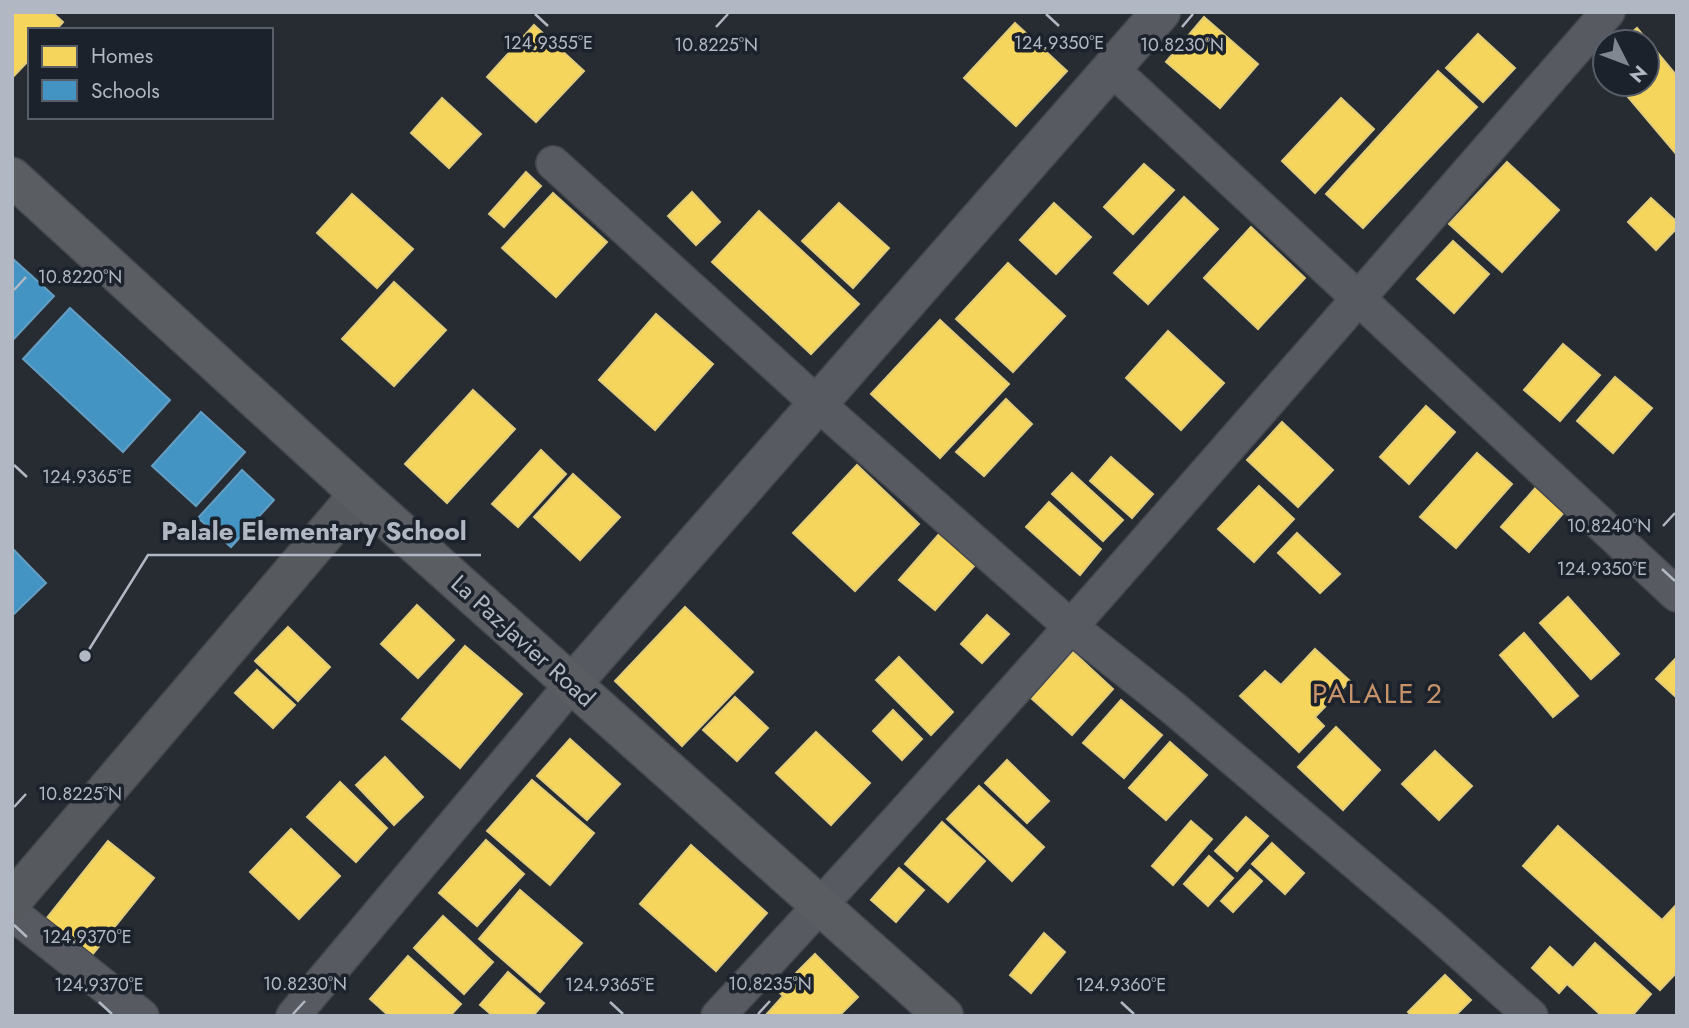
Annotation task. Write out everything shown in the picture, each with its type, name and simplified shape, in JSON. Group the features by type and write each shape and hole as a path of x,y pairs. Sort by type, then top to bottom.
{"main road":[{"name":"La Paz-Javier Road","path":"12,177 359,494 944,1016"},
{"path":"12,901 359,494"}],"street":[{"path":"293,1016 572,684 1161,12"},
{"path":"718,1016 1070,626 1608,12"},
{"path":"1112,69 1677,595"},
{"path":"553,163 818,404 1070,626 1182,716 1429,925 1531,1016"},
{"path":"12,913 142,1016"}],"building: Homes":[{"path":"12,12 52,12 63,22 58,28 28,28 28,61 12,78"},
{"path":"1204,17 1258,64 1220,108 1166,62"},
{"path":"1015,23 1067,71 1016,126 964,78"},
{"path":"534,25 584,71 536,122 487,77"},
{"path":"1478,34 1515,68 1483,102 1446,68"},
{"path":"1661,57 1677,76 1677,155 1629,98 1661,98"},
{"path":"1438,71 1477,107 1363,228 1326,194"},
{"path":"442,98 481,134 449,168 411,133"},
{"path":"1341,98 1374,129 1315,193 1282,161"},
{"path":"1507,162 1559,210 1502,272 1449,224"},
{"path":"1144,164 1174,190 1133,234 1104,207"},
{"path":"526,172 541,186 504,227 489,214"},
{"path":"692,192 720,222 696,245 668,216"},
{"path":"553,193 607,242 556,297 502,248"},
{"path":"352,194 413,249 377,288 317,233"},
{"path":"1184,197 1218,229 1148,304 1114,273"},
{"path":"1651,198 1677,222 1677,228 1656,250 1628,222"},
{"path":"839,203 889,248 853,288 802,241"},
{"path":"1054,203 1091,237 1056,274 1020,240"},
{"path":"759,211 859,304 811,354 712,262"},
{"path":"1251,227 1305,278 1258,329 1204,278"},
{"path":"1453,241 1489,274 1454,313 1417,279"},
{"path":"1008,263 1065,316 1013,372 956,319"},
{"path":"394,282 446,330 394,386 342,339"},
{"path":"656,314 713,364 655,430 599,380"},
{"path":"940,320 1009,384 940,458 871,394"},
{"path":"1168,331 1224,383 1181,430 1126,378"},
{"path":"1563,344 1600,375 1560,421 1524,390"},
{"path":"1615,377 1652,408 1613,453 1577,421"},
{"path":"473,390 515,429 447,503 405,464"},
{"path":"1006,399 1032,424 984,476 956,452"},
{"path":"1426,406 1455,432 1409,484 1380,457"},
{"path":"1282,422 1333,470 1298,507 1247,460"},
{"path":"541,450 566,474 518,527 492,504"},
{"path":"1477,453 1512,484 1456,548 1420,517"},
{"path":"1111,457 1153,494 1132,518 1090,481"},
{"path":"857,465 919,524 855,591 793,533"},
{"path":"1072,473 1123,520 1103,541 1052,494"},
{"path":"573,474 620,517 580,560 534,517"},
{"path":"1538,485 1566,510 1529,552 1501,527"},
{"path":"1259,486 1294,519 1254,562 1218,529"},
{"path":"1049,502 1101,549 1080,575 1026,527"},
{"path":"940,533 975,565 935,610 899,580"},
{"path":"1297,533 1340,574 1320,593 1278,553"},
{"path":"1568,597 1619,654 1591,679 1540,623"},
{"path":"417,605 454,640 418,678 381,644"},
{"path":"685,607 753,672 682,746 615,681"},
{"path":"987,615 1009,634 982,663 961,644"},
{"path":"288,627 330,667 298,701 255,661"},
{"path":"1524,633 1578,696 1553,717 1500,655"},
{"path":"465,646 522,694 460,768 402,719"},
{"path":"1315,649 1350,681 1315,717 1324,726 1299,752 1240,696 1265,671 1281,685"},
{"path":"1073,652 1113,689 1072,735 1031,698"},
{"path":"899,657 953,712 931,735 876,680"},
{"path":"1677,657 1677,698 1656,679"},
{"path":"257,670 295,705 273,728 235,693"},
{"path":"735,697 768,728 737,761 703,730"},
{"path":"1121,700 1162,735 1124,778 1083,743"},
{"path":"893,710 922,739 902,760 873,731"},
{"path":"1336,727 1380,770 1343,810 1298,767"},
{"path":"816,732 870,783 831,825 776,773"},
{"path":"570,739 620,784 587,820 537,776"},
{"path":"1170,742 1207,775 1166,820 1129,788"},
{"path":"1435,751 1472,786 1439,820 1402,784"},
{"path":"385,757 423,797 394,825 356,785"},
{"path":"1007,760 1049,801 1027,823 985,783"},
{"path":"532,780 594,833 550,885 487,831"},
{"path":"340,782 387,828 356,862 307,817"},
{"path":"979,786 1044,847 1012,881 947,819"},
{"path":"1246,817 1268,836 1237,871 1215,851"},
{"path":"1191,821 1212,839 1173,885 1152,866"},
{"path":"942,822 985,861 948,902 905,864"},
{"path":"1558,826 1662,920 1677,904 1677,972 1660,990 1523,866"},
{"path":"291,829 340,876 299,919 250,872"},
{"path":"486,840 524,874 477,926 439,893"},
{"path":"108,841 154,878 92,955 46,919"},
{"path":"1272,843 1304,873 1285,894 1252,864"},
{"path":"691,845 767,913 716,971 640,904"},
{"path":"1209,856 1233,878 1208,906 1184,884"},
{"path":"899,868 924,890 896,922 871,900"},
{"path":"1250,870 1262,881 1233,912 1221,901"},
{"path":"520,890 582,943 540,992 479,939"},
{"path":"443,916 493,962 464,994 414,948"},
{"path":"1044,933 1065,952 1031,993 1010,975"},
{"path":"1595,943 1651,994 1632,1016 1602,1016 1567,984 1559,993 1532,968 1550,947 1573,968"},
{"path":"815,954 858,997 839,1016 765,1016 783,996 778,991"},
{"path":"408,956 461,1004 450,1016 389,1016 370,999"},
{"path":"508,972 544,1003 533,1016 493,1016 480,1005"},
{"path":"1445,975 1471,1000 1455,1016 1412,1016 1408,1012"}],"building: Schools":[{"path":"12,258 54,296 12,341"},
{"path":"70,308 170,400 123,452 23,359"},
{"path":"201,412 245,452 196,506 152,466"},
{"path":"242,470 274,500 231,547 198,518"},
{"path":"12,548 46,583 12,616"}],"place":[{"name":"Palale Elementary School","path":"85,656"}],"district":[{"name":"PALALE 2","path":"1378,693"}]}
